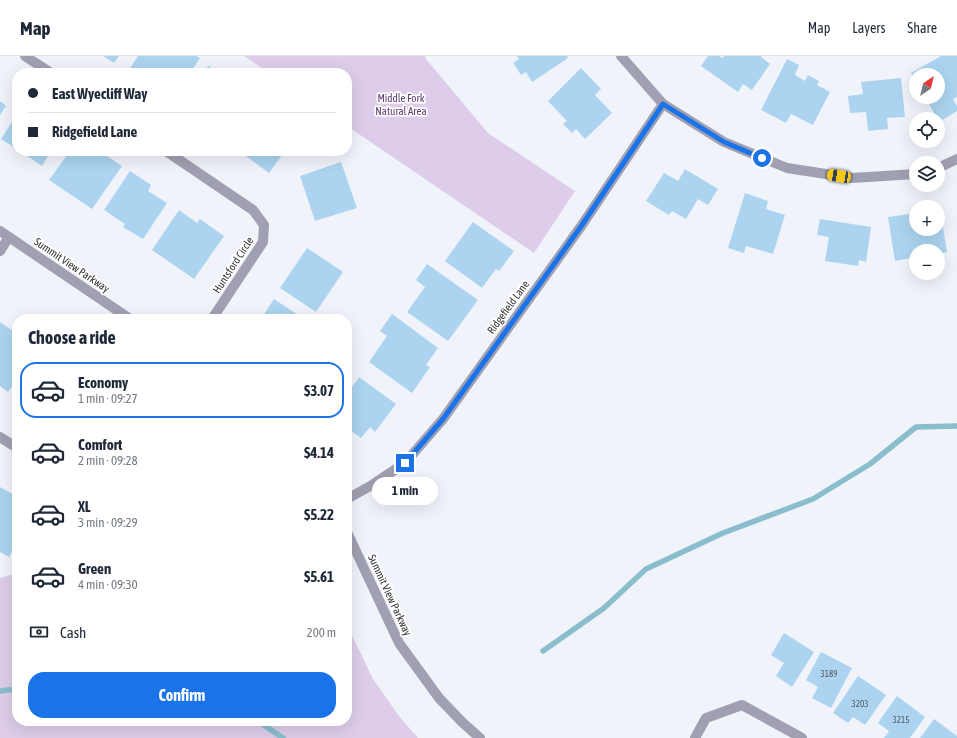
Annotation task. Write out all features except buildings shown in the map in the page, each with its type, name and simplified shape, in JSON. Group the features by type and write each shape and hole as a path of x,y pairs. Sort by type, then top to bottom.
{"street":[{"path":"25,56 43,68"},
{"path":"620,56 663,104 724,142 787,168 852,178 909,174"},
{"name":"Ridgefield Lane","path":"352,496 405,463 443,419 582,225 663,104"},
{"name":"Huntsford Circle","path":"173,156 253,210 264,224 263,242 215,314"},
{"path":"945,165 957,159"},
{"name":"Summit View Parkway","path":"0,231 123,314"},
{"path":"0,251 10,237"},
{"path":"0,437 12,445"},
{"name":"Summit View Parkway","path":"352,543 399,643 439,698 480,738"},
{"path":"695,738 706,718 742,705 802,738"}],"green space":[{"name":"Middle Fork Natural Area","path":"244,56 425,56 488,133 575,191 534,253 352,129 352,68 262,68"},
{"path":"12,574 12,726 352,726 352,635 373,679 399,716 418,738 0,738 0,578"}],"waterway":[{"path":"543,651 604,608 646,569 723,533 813,499 870,464 916,427 957,426"},
{"path":"0,691 12,690"},
{"path":"265,726 283,738"}],"route":[{"path":"405,463 443,419 582,225 663,104 724,142 762,158"}]}
